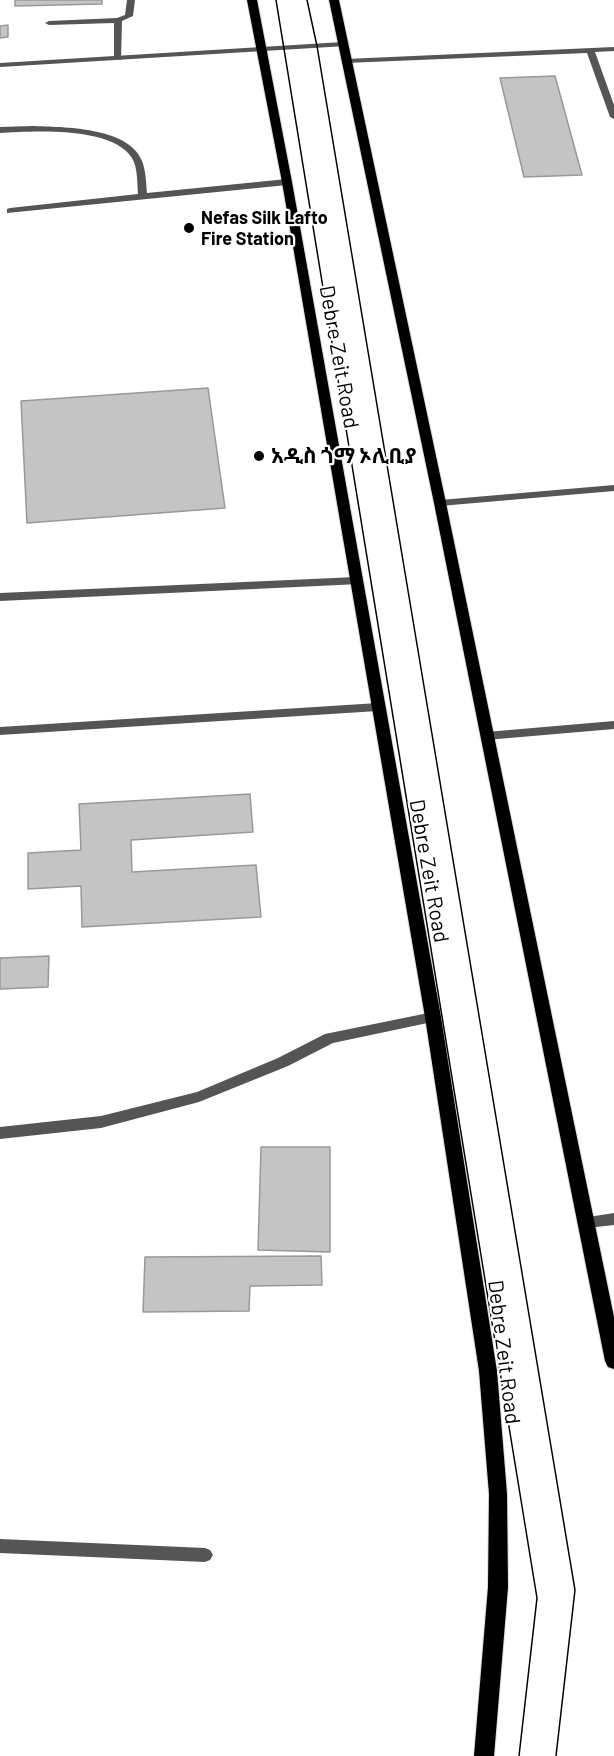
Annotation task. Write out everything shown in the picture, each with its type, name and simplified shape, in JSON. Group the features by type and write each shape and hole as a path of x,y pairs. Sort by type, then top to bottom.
{"main road":[{"name":"Debre Zeit Road","path":"252,0 287,182 433,1017 488,1371 497,1483 498,1587 483,1756"},
{"path":"334,0 440,503 614,1361"}],"street":[{"path":"49,23 118,20 129,16 131,0"},
{"path":"118,20 118,58"},
{"path":"0,65 261,51 344,44"},
{"path":"346,61 614,49"},
{"path":"590,50 614,117"},
{"path":"0,130 62,129 99,135 124,144 137,157 143,196"},
{"path":"10,211 287,182"},
{"path":"440,503 614,488"},
{"path":"0,597 356,581"},
{"path":"0,731 378,707"},
{"path":"486,736 614,725"},
{"path":"0,1133 101,1122 199,1096 283,1062 330,1038 433,1017"},
{"path":"587,1222 614,1219"},
{"path":"0,1546 205,1555"}],"building":[{"path":"15,0 102,0 102,4 15,6"},
{"path":"8,25 8,37 0,38 0,26"},
{"path":"555,76 582,175 524,177 500,78"},
{"path":"208,388 225,508 27,523 21,401"},
{"path":"250,794 253,832 131,840 132,872 256,865 261,917 82,927 81,886 28,889 28,853 81,850 79,804"},
{"path":"49,956 48,987 0,989 0,958"},
{"path":"261,1147 330,1147 330,1252 258,1250"},
{"path":"321,1256 322,1285 250,1286 249,1311 143,1312 145,1257"}],"tram line":[{"path":"276,0 537,1598 519,1756"},
{"path":"307,0 317,46 575,1590 556,1756"}],"place":[{"name":"Nefas Silk Lafto Fire Station","path":"189,228"},
{"name":"አዲስ ጎማ ኦሊቢያ","path":"259,456"}]}
